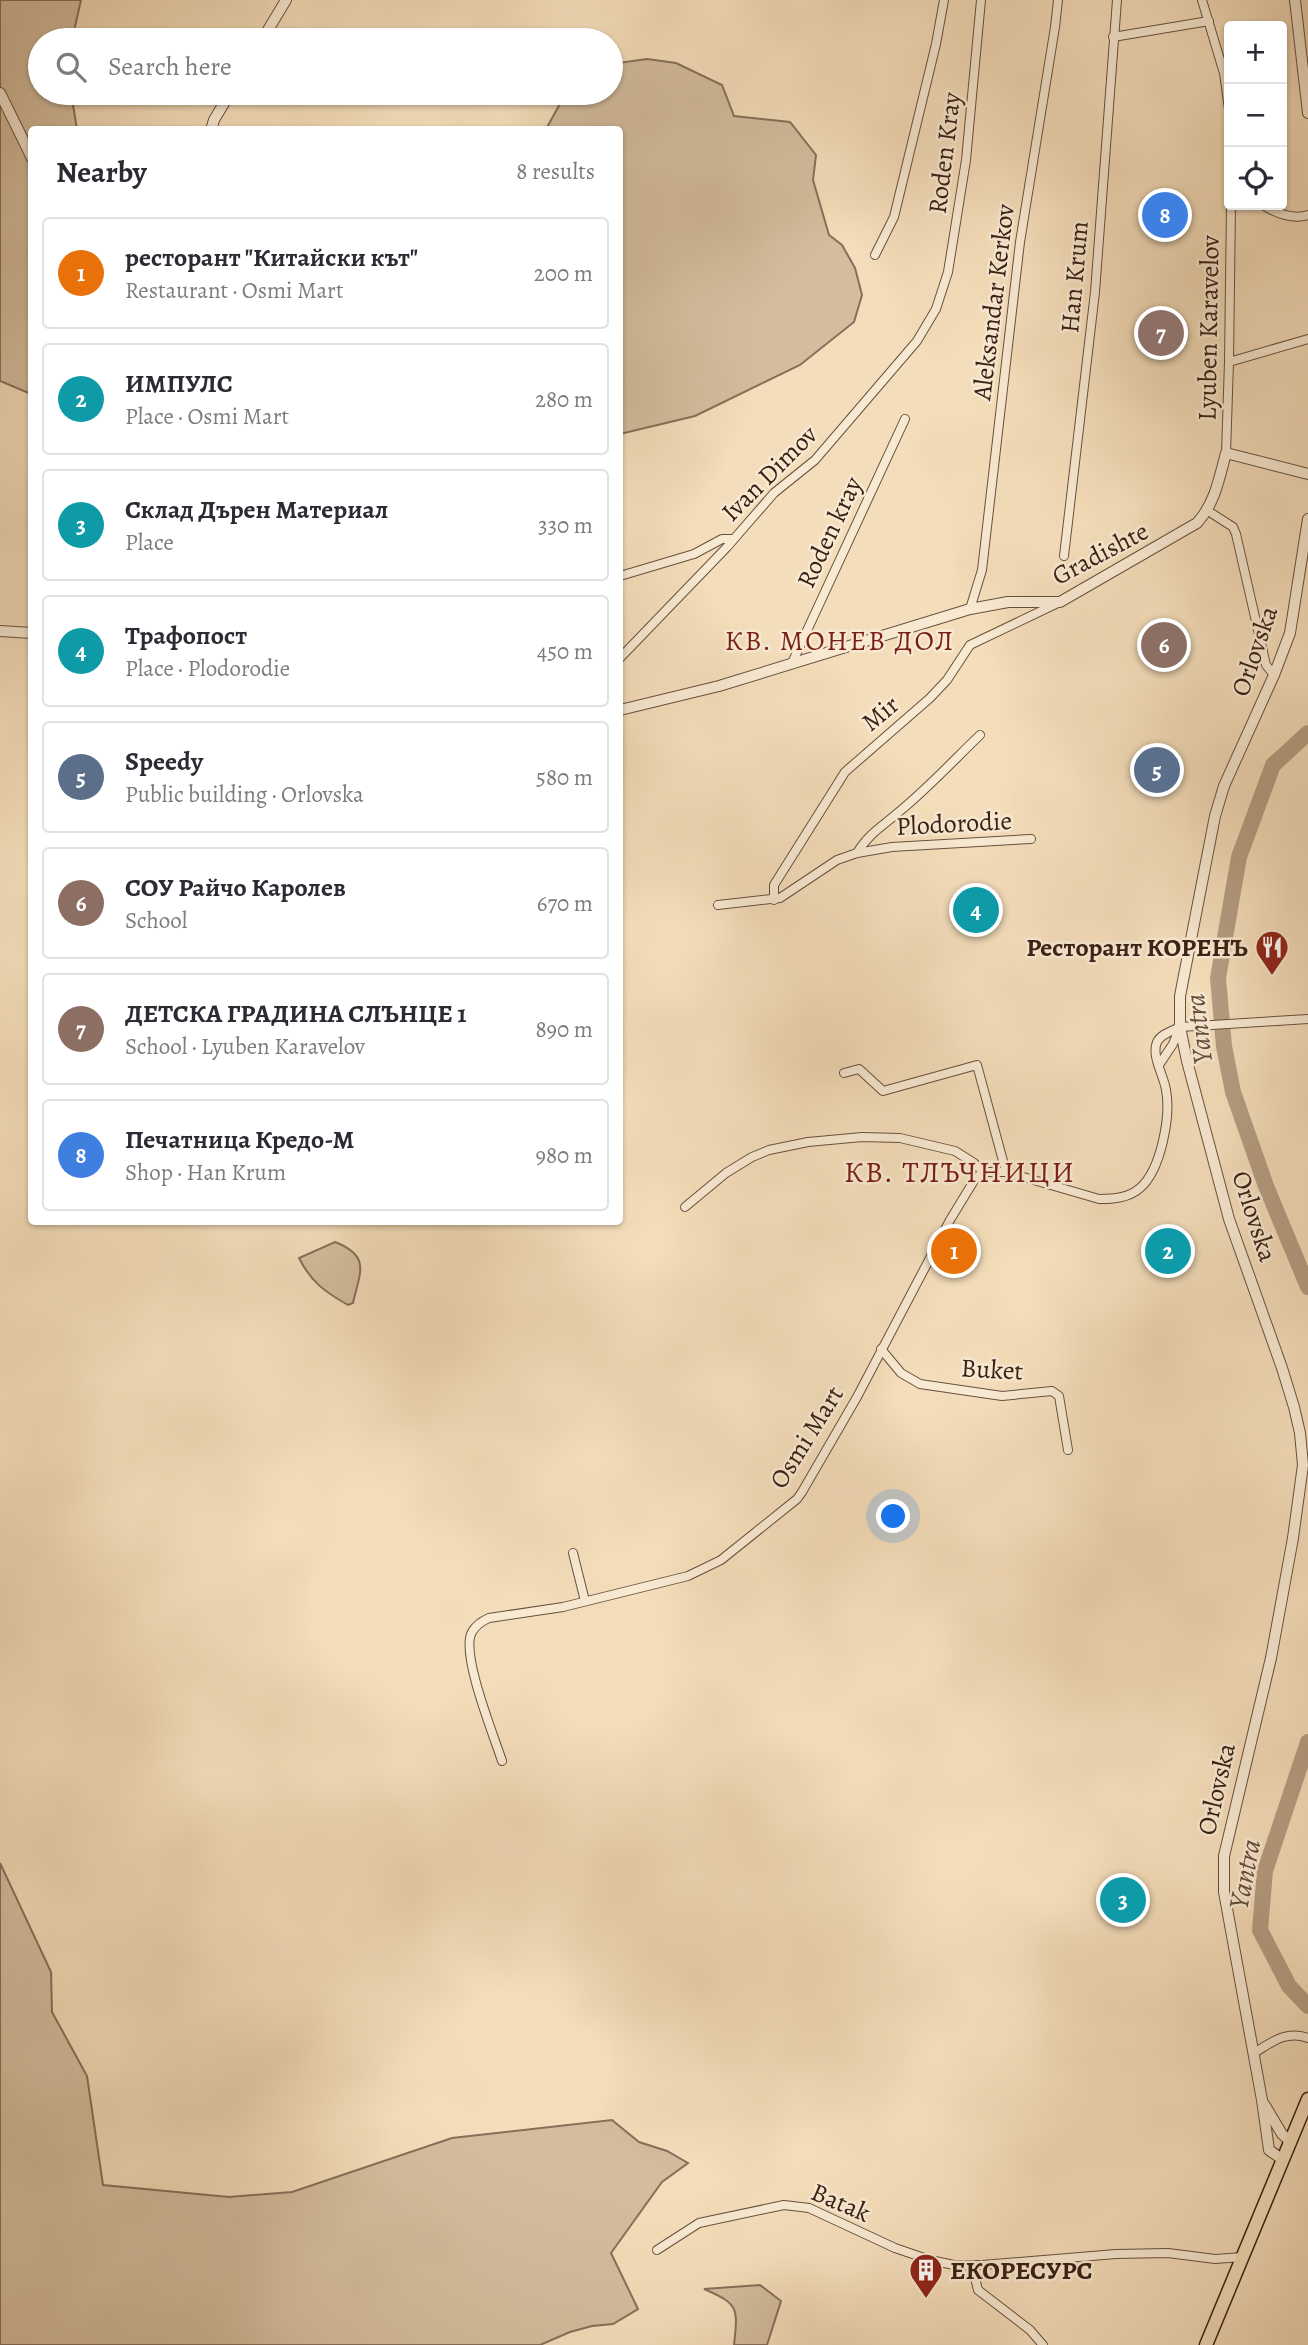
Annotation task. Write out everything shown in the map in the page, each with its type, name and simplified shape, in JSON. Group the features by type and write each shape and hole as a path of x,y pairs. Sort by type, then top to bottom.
{"main road":[{"path":"1206,2345 1308,2099"}],"street":[{"path":"269,28 286,0"},
{"path":"875,255 894,217 944,0"},
{"name":"Roden Kray","path":"936,309 948,272 966,160 981,0"},
{"name":"Aleksandar Kerkov","path":"970,609 983,559 1020,242 1058,0"},
{"name":"Han Krum","path":"1064,556 1095,292 1117,0"},
{"path":"1202,0 1226,84"},
{"path":"1295,0 1308,113"},
{"path":"1113,37 1209,21"},
{"path":"0,93 28,150"},
{"path":"212,126 223,105"},
{"name":"Lyuben Karavelov","path":"1226,453 1230,210"},
{"path":"1271,210 1306,218"},
{"name":"Ivan Dimov","path":"623,655 774,493 815,460 917,341 936,309"},
{"path":"1229,362 1308,339"},
{"name":"Roden kray","path":"792,663 905,419"},
{"path":"1274,675 1266,664 1236,534 1233,527 1208,511 1226,453 1308,474"},
{"name":"Gradishte","path":"623,709 719,685 970,609 1008,602 1060,602 1184,532 1208,511"},
{"name":"Orlovska","path":"1283,2160 1269,2150 1224,1892 1224,1856 1271,1658 1303,1465 1294,1407 1229,1219 1180,1027 1180,996 1215,817 1224,786 1290,633 1308,519"},
{"path":"623,575 694,554 722,539 733,539"},
{"name":"Mir","path":"774,900 774,886 845,772 930,698 947,680 970,645 1060,602"},
{"path":"0,631 28,633"},
{"path":"718,905 774,900 788,894 837,860 857,853 871,834 901,811 980,735"},
{"name":"Plodorodie","path":"857,853 878,848 1031,839"},
{"path":"685,1207 726,1173 769,1150 808,1142 862,1137 900,1138 955,1151 983,1171 1006,1172 1099,1199 1129,1195 1147,1180 1155,1165 1167,1121 1166,1091 1156,1048 1158,1040 1165,1033 1180,1027 1308,1019"},
{"path":"1159,1065 1180,1027"},
{"path":"844,1073 859,1069 883,1091 977,1065 1006,1172"},
{"name":"Osmi Mart","path":"502,1761 472,1669 469,1647 471,1633 480,1622 489,1618 585,1601 688,1576 713,1565 797,1499 857,1396 950,1220 975,1179 983,1171"},
{"name":"Buket","path":"881,1349 901,1373 920,1384 1003,1396 1052,1391 1059,1396 1068,1450"},
{"path":"573,1553 585,1601"},
{"path":"1254,2053 1288,2035 1297,2034 1308,2038"},
{"name":"Orlovska","path":"1262,2101 1282,2134 1291,2142"},
{"name":"Batak","path":"657,2250 699,2223 795,2205 809,2208 866,2236 930,2260 954,2264 972,2265 1116,2253 1168,2253 1228,2260 1243,2257"},
{"path":"972,2265 978,2290 1030,2330 1043,2345"}],"shaded area":[{"path":"0,0 81,0 75,28 28,28 28,105 73,105 76,126 28,126 28,393 0,381"},
{"path":"647,59 676,63 722,85 734,116 790,122 816,155 813,180 829,235 842,245 855,268 862,295 854,322 800,365 695,416 623,433 623,126 548,126 559,105 623,105 623,62"},
{"path":"335,1242 354,1253 360,1266 353,1303 348,1305 319,1286 299,1258"},
{"path":"0,1863 51,1972 52,2012 87,2076 103,2185 229,2197 292,2192 452,2138 612,2120 639,2142 667,2151 688,2163 662,2182 611,2253 638,2309 613,2324 570,2332 540,2345 0,2345"},
{"path":"760,2285 781,2301 767,2345 734,2345 734,2309 724,2299 704,2289"}],"waterway":[{"name":"Yantra","path":"1308,733 1273,765 1239,857 1218,978 1224,1046 1233,1092 1266,1186 1308,1287"},
{"name":"Yantra","path":"1308,1742 1265,1871 1260,1930 1289,1986 1308,2006"}],"place":[{"name":"Печатница Кредо-М","path":"1165,215"},
{"name":"ДЕТСКА ГРАДИНА СЛЪНЦЕ 1","path":"1161,333"},
{"name":"СОУ Райчо Каролев","path":"1164,645"},
{"name":"Speedy","path":"1157,770"},
{"name":"Трафопост","path":"976,910"},
{"name":"Ресторант КОРЕНЪ","path":"1272,977"},
{"name":"ресторант \"Китайски кът\"","path":"954,1251"},
{"name":"ИМПУЛС","path":"1168,1251"},
{"name":"Склад Дърен Материал","path":"1123,1900"},
{"name":"ЕКОРЕСУРС","path":"926,2300"}],"district":[{"name":"КВ. МОНЕВ ДОЛ","path":"840,640"},
{"name":"КВ. ТЛЪЧНИЦИ","path":"960,1172"}]}
